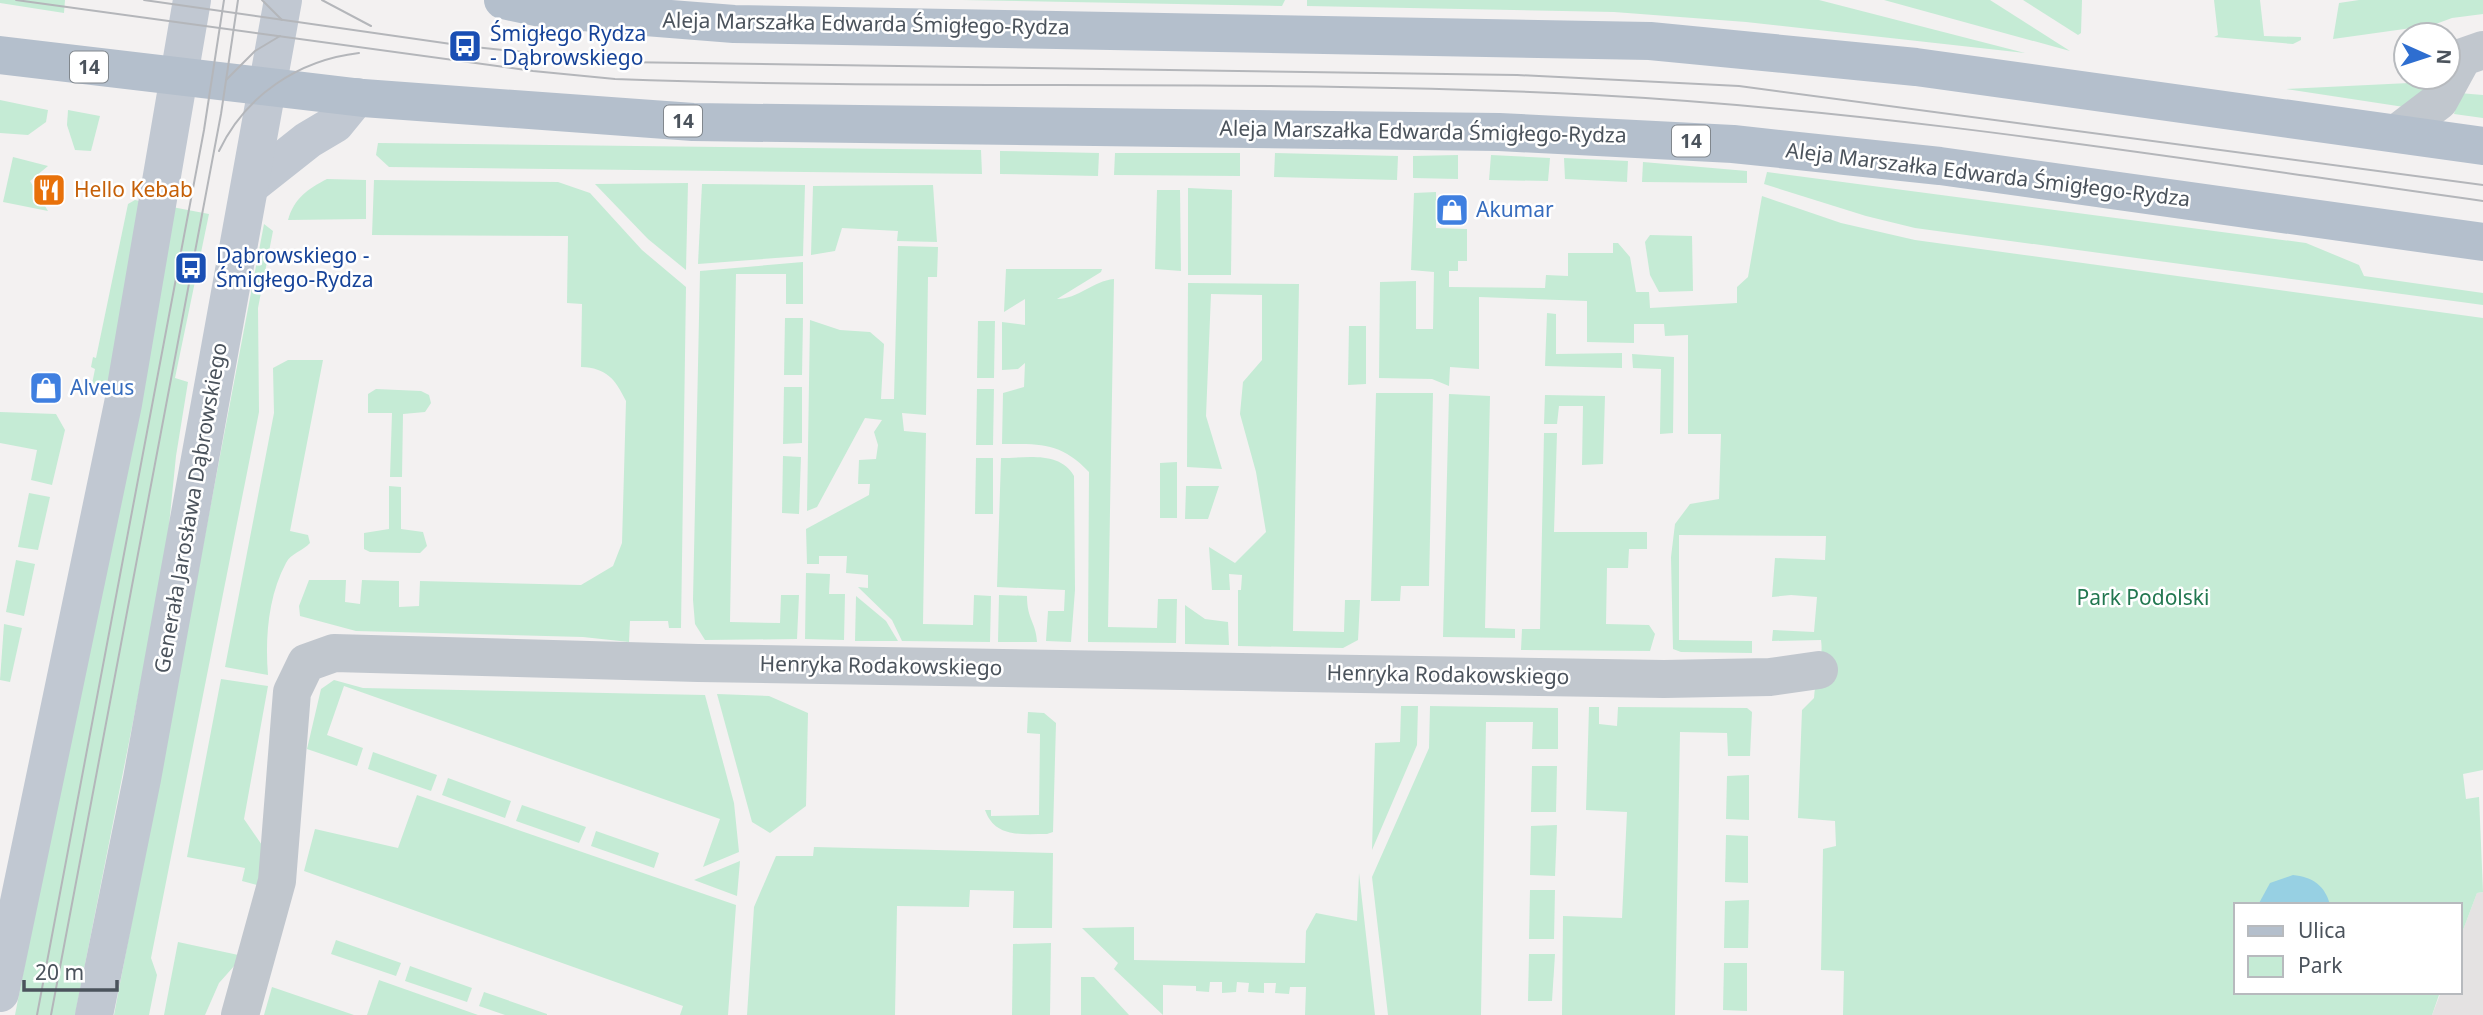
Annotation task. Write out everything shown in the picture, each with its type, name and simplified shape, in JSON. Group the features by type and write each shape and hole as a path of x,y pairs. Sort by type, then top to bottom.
{"main road":[{"path":"0,993 123,404 192,0"},
{"name":"Generała Jarosława Dąbrowskiego","path":"94,1015 142,779 283,0"},
{"name":"Aleja Marszałka Edwarda Śmigłego-Rydza","path":"503,0 545,9 734,24 1650,41 1916,67 2483,146"},
{"name":"Aleja Marszałka Edwarda Śmigłego-Rydza","path":"0,55 357,97 693,122 1479,132 1652,138 1940,166 2483,242"},
{"path":"251,185 308,140 335,124 357,97"}],"street":[{"path":"2397,133 2439,101 2463,57 2483,50"},
{"name":"Henryka Rodakowskiego","path":"240,1015 276,881 292,692 306,663 316,657 334,653 698,663 1664,679 1770,677 1819,670"}],"shaded area":[{"path":"2483,892 2483,1015 2432,1015 2440,994 2462,994 2462,933 2477,893"}],"green space":[{"path":"0,0 65,0 64,13 0,3"},
{"path":"962,0 1285,0 1282,6"},
{"path":"1307,0 1819,0 2025,53 1746,22 1614,12 1307,6"},
{"path":"1884,0 1990,0 2070,51"},
{"path":"2023,0 2082,0 2081,33 2078,35"},
{"path":"2214,0 2260,0 2264,36 2301,37 2301,40 2293,44 2214,37 2218,35"},
{"path":"2359,0 2483,0 2483,14 2444,21 2392,21 2392,31 2333,39 2339,3"},
{"path":"2392,84 2392,91 2426,91 2404,107 2286,89"},
{"path":"2459,93 2483,95 2483,118 2454,114"},
{"path":"0,100 48,110 46,122 28,135 0,133"},
{"path":"68,110 100,116 91,151 75,150 67,125"},
{"path":"378,143 981,150 982,174 389,167 376,155"},
{"path":"1000,151 1099,153 1098,176 1000,174"},
{"path":"1115,153 1240,153 1240,176 1114,175"},
{"path":"1275,153 1398,156 1397,180 1274,177"},
{"path":"1458,155 1458,179 1413,178 1413,156"},
{"path":"1491,155 1550,158 1548,181 1489,180"},
{"path":"13,157 48,166 30,181 48,211 3,202"},
{"path":"1564,158 1628,161 1627,182 1565,179"},
{"path":"1643,162 1747,171 1747,183 1642,182"},
{"path":"1767,172 2306,243 2359,265 2364,276 2483,293 2483,305 1915,228 1866,216 1764,184"},
{"path":"327,179 366,180 366,219 288,220 303,195"},
{"path":"374,180 558,182 590,193 642,250 686,287 681,628 669,628 668,621 630,621 629,642 583,637 356,631 300,616 299,606 309,580 346,580 345,602 360,604 362,580 399,581 399,607 419,606 420,581 581,585 613,566 622,543 626,401 604,372 581,367 582,304 567,303 568,236 372,235"},
{"path":"688,183 686,270 648,239 595,184"},
{"path":"702,184 805,185 803,256 698,264"},
{"path":"933,185 937,242 897,241 898,231 842,228 835,251 811,255 813,186"},
{"path":"1188,188 1232,190 1231,275 1188,275"},
{"path":"1157,190 1180,190 1181,271 1155,269"},
{"name":"Park Podolski","path":"1436,192 1436,228 1467,229 1467,261 1458,261 1458,271 1449,271 1449,287 1545,288 1546,275 1568,276 1568,253 1613,253 1613,243 1618,243 1630,257 1636,292 1649,292 1650,308 1737,303 1737,287 1748,277 1762,196 1841,223 1915,240 2483,318 2483,770 2463,774 2466,799 2479,797 2483,892 2477,893 2462,933 2462,903 2234,903 2234,994 2439,994 2432,1015 1843,1015 1844,971 1821,970 1823,849 1836,846 1835,821 1798,818 1802,710 1814,698 1821,640 1772,641 1773,630 1814,632 1817,597 1772,597 1775,558 1825,560 1826,536 1679,535 1679,640 1752,641 1752,653 1681,652 1673,649 1671,557 1675,524 1690,504 1719,499 1721,434 1688,434 1688,335 1665,336 1664,324 1634,324 1634,343 1587,342 1587,301 1479,297 1479,369 1450,367 1449,386 1432,379 1379,378 1380,282 1416,281 1416,329 1433,329 1434,272 1411,270 1414,193"},
{"path":"135,200 140,201 109,387 92,384 95,369 91,367 93,357 96,358 128,204"},
{"path":"172,207 209,214 175,378 188,382 176,456 166,555 75,1015 15,1015"},
{"path":"264,224 273,231 258,308 259,412 151,958 157,975 149,1015 114,1015"},
{"path":"1650,235 1692,236 1693,291 1659,292 1650,275 1645,242"},
{"path":"898,246 938,247 937,277 928,277 926,415 902,413 904,431 926,433 923,624 973,625 974,595 991,596 990,642 902,641 892,620 858,587 868,588 868,575 846,573 847,556 819,556 819,564 807,564 806,529 869,495 870,484 858,484 859,460 876,459 878,445 874,432 882,420 865,418 817,507 807,511 810,320 840,330 870,332 884,344 881,399 894,399"},
{"path":"803,262 803,304 786,304 786,274 736,274 730,622 780,623 781,595 799,595 797,639 705,640 695,624 693,600 700,271"},
{"path":"1006,269 1102,269 1057,299 1072,296 1114,279 1108,627 1157,628 1158,599 1177,599 1176,643 1088,642 1089,472 1079,462 1059,450 1039,445 1002,444 1003,393 1024,387 1025,363 1018,369 1002,370 1002,322 1025,325 1025,299 1004,312"},
{"path":"1188,283 1299,284 1293,631 1344,632 1345,600 1360,600 1358,640 1343,648 1238,646 1238,590 1241,590 1242,575 1229,574 1230,590 1212,590 1209,547 1235,563 1266,532 1256,472 1240,414 1243,382 1262,360 1262,295 1211,294 1206,416 1222,469 1187,467"},
{"path":"1547,313 1556,314 1556,354 1622,353 1622,368 1545,366"},
{"path":"785,318 803,318 802,375 784,375"},
{"path":"978,321 995,321 994,378 977,378"},
{"path":"1349,326 1366,326 1366,384 1348,385"},
{"path":"1632,354 1674,357 1673,433 1660,434 1661,369 1633,368"},
{"path":"288,360 323,360 290,531 308,535 310,543 288,560 275,589 268,632 268,675 225,667 274,413 273,368"},
{"path":"784,387 802,387 802,443 783,444"},
{"path":"376,389 421,391 429,395 431,403 425,412 403,414 402,477 390,477 392,413 368,413 368,394"},
{"path":"977,389 994,389 993,445 976,445"},
{"path":"1376,393 1433,393 1429,586 1401,586 1400,601 1371,601"},
{"path":"1449,394 1490,396 1485,628 1515,629 1515,638 1443,637"},
{"path":"1545,395 1605,396 1603,464 1582,465 1583,406 1559,406 1557,424 1544,424"},
{"path":"0,412 56,414 65,430 52,485 31,480 37,450 0,443"},
{"path":"1544,433 1557,433 1554,532 1647,532 1647,549 1629,549 1628,568 1607,568 1606,624 1649,625 1655,634 1650,651 1521,650 1522,629 1540,629"},
{"path":"783,456 801,457 799,514 782,513"},
{"path":"976,458 993,458 993,514 975,514"},
{"path":"1001,458 1052,459 1068,468 1074,476 1075,590 1071,642 1046,641 1048,611 1064,611 1065,590 997,587"},
{"path":"1177,462 1177,518 1160,518 1160,463"},
{"path":"389,486 401,487 401,529 423,532 427,546 420,553 370,552 364,549 364,533 389,529"},
{"path":"1186,486 1219,486 1208,519 1185,519"},
{"path":"29,493 50,497 38,550 18,547"},
{"path":"16,560 35,564 24,616 6,612"},
{"path":"806,573 830,574 829,594 845,594 844,640 805,639"},
{"path":"999,595 1027,596 1037,642 998,642"},
{"path":"856,596 886,621 898,641 855,641"},
{"path":"1185,605 1205,619 1228,622 1229,645 1185,644"},
{"path":"4,624 22,628 10,682 0,680"},
{"path":"221,679 268,686 244,819 266,851 261,886 242,881 245,868 187,857"},
{"path":"334,680 363,688 705,695 734,803 739,852 703,867 720,819 344,686 327,735 363,748 357,766 307,749 321,689"},
{"path":"717,694 769,696 808,713 806,806 770,833 752,822"},
{"path":"1401,706 1418,706 1417,745 1372,850 1375,743 1400,742"},
{"path":"1430,706 1558,708 1558,749 1532,749 1533,722 1486,722 1481,1015 1388,1015 1372,877 1429,748"},
{"path":"1589,707 1599,707 1599,724 1617,726 1618,707 1747,708 1752,712 1750,756 1728,756 1727,733 1680,732 1675,1015 1562,1015 1563,916 1622,918 1627,812 1586,810"},
{"path":"1028,712 1044,713 1056,723 1053,832 1047,834 1019,834 1002,830 989,819 985,810 991,810 991,816 1039,815 1040,734 1027,733"},
{"path":"373,752 437,775 431,791 368,769"},
{"path":"1532,766 1557,766 1556,812 1531,812"},
{"path":"1749,775 1749,820 1726,819 1727,776"},
{"path":"448,778 511,801 505,818 442,795"},
{"path":"417,795 736,905 728,1015 680,1015 683,1006 304,871 315,829 398,848"},
{"path":"522,805 586,827 579,843 516,821"},
{"path":"1557,825 1555,876 1530,875 1531,826"},
{"path":"596,831 659,853 654,868 591,846"},
{"path":"1726,835 1748,836 1748,883 1725,882"},
{"path":"814,847 1053,853 1052,928 1013,928 1014,891 970,890 969,907 897,906 895,1015 747,1015 754,907 776,856 813,856"},
{"path":"740,861 737,896 694,880"},
{"path":"1359,873 1375,1015 1305,1015 1306,987 1290,987 1289,994 1275,993 1276,983 1264,983 1264,993 1248,992 1249,983 1237,982 1236,992 1222,993 1222,982 1210,982 1209,992 1196,991 1196,986 1163,985 1163,1015 1114,969 1118,963 1082,928 1134,927 1134,960 1305,963 1306,931 1316,913 1357,921"},
{"path":"1530,890 1555,890 1554,939 1529,939"},
{"path":"1749,900 1748,948 1724,948 1725,901"},
{"path":"336,940 401,963 396,976 331,954"},
{"path":"178,942 243,956 219,983 205,1015 164,1015"},
{"path":"1051,943 1050,1015 1012,1015 1013,944"},
{"path":"1529,954 1555,954 1552,1001 1528,1001"},
{"path":"1724,963 1747,963 1747,1011 1723,1010"},
{"path":"410,966 472,988 467,1002 405,981"},
{"path":"1081,977 1094,977 1129,1015 1081,1015"},
{"path":"379,980 478,1015 367,1015"},
{"path":"272,987 354,1015 264,1015"},
{"path":"484,992 547,1015 505,1015 479,1006"}],"water":[{"path":"2293,875 2306,878 2321,887 2329,903 2259,903 2270,883"}],"tram line":[{"path":"16,0 533,71 615,79 860,84 1350,87 1595,95 1706,102 2040,139 2483,201"},
{"path":"144,0 465,46 618,62 1517,75 1739,86 2483,185"},
{"path":"37,1015 204,130 224,0"},
{"path":"51,1015 221,114 238,0"},
{"path":"262,0 282,20"},
{"path":"322,0 371,26"},
{"path":"226,80 255,51 280,36"},
{"path":"219,151 243,113 276,84 315,64 359,53"}],"place":[{"name":"Śmigłego Rydza - Dąbrowskiego","path":"465,46"},
{"name":"Hello Kebab","path":"49,190"},
{"name":"Akumar","path":"1452,210"},
{"name":"Dąbrowskiego - Śmigłego-Rydza","path":"191,268"},
{"name":"Alveus","path":"46,388"}]}
